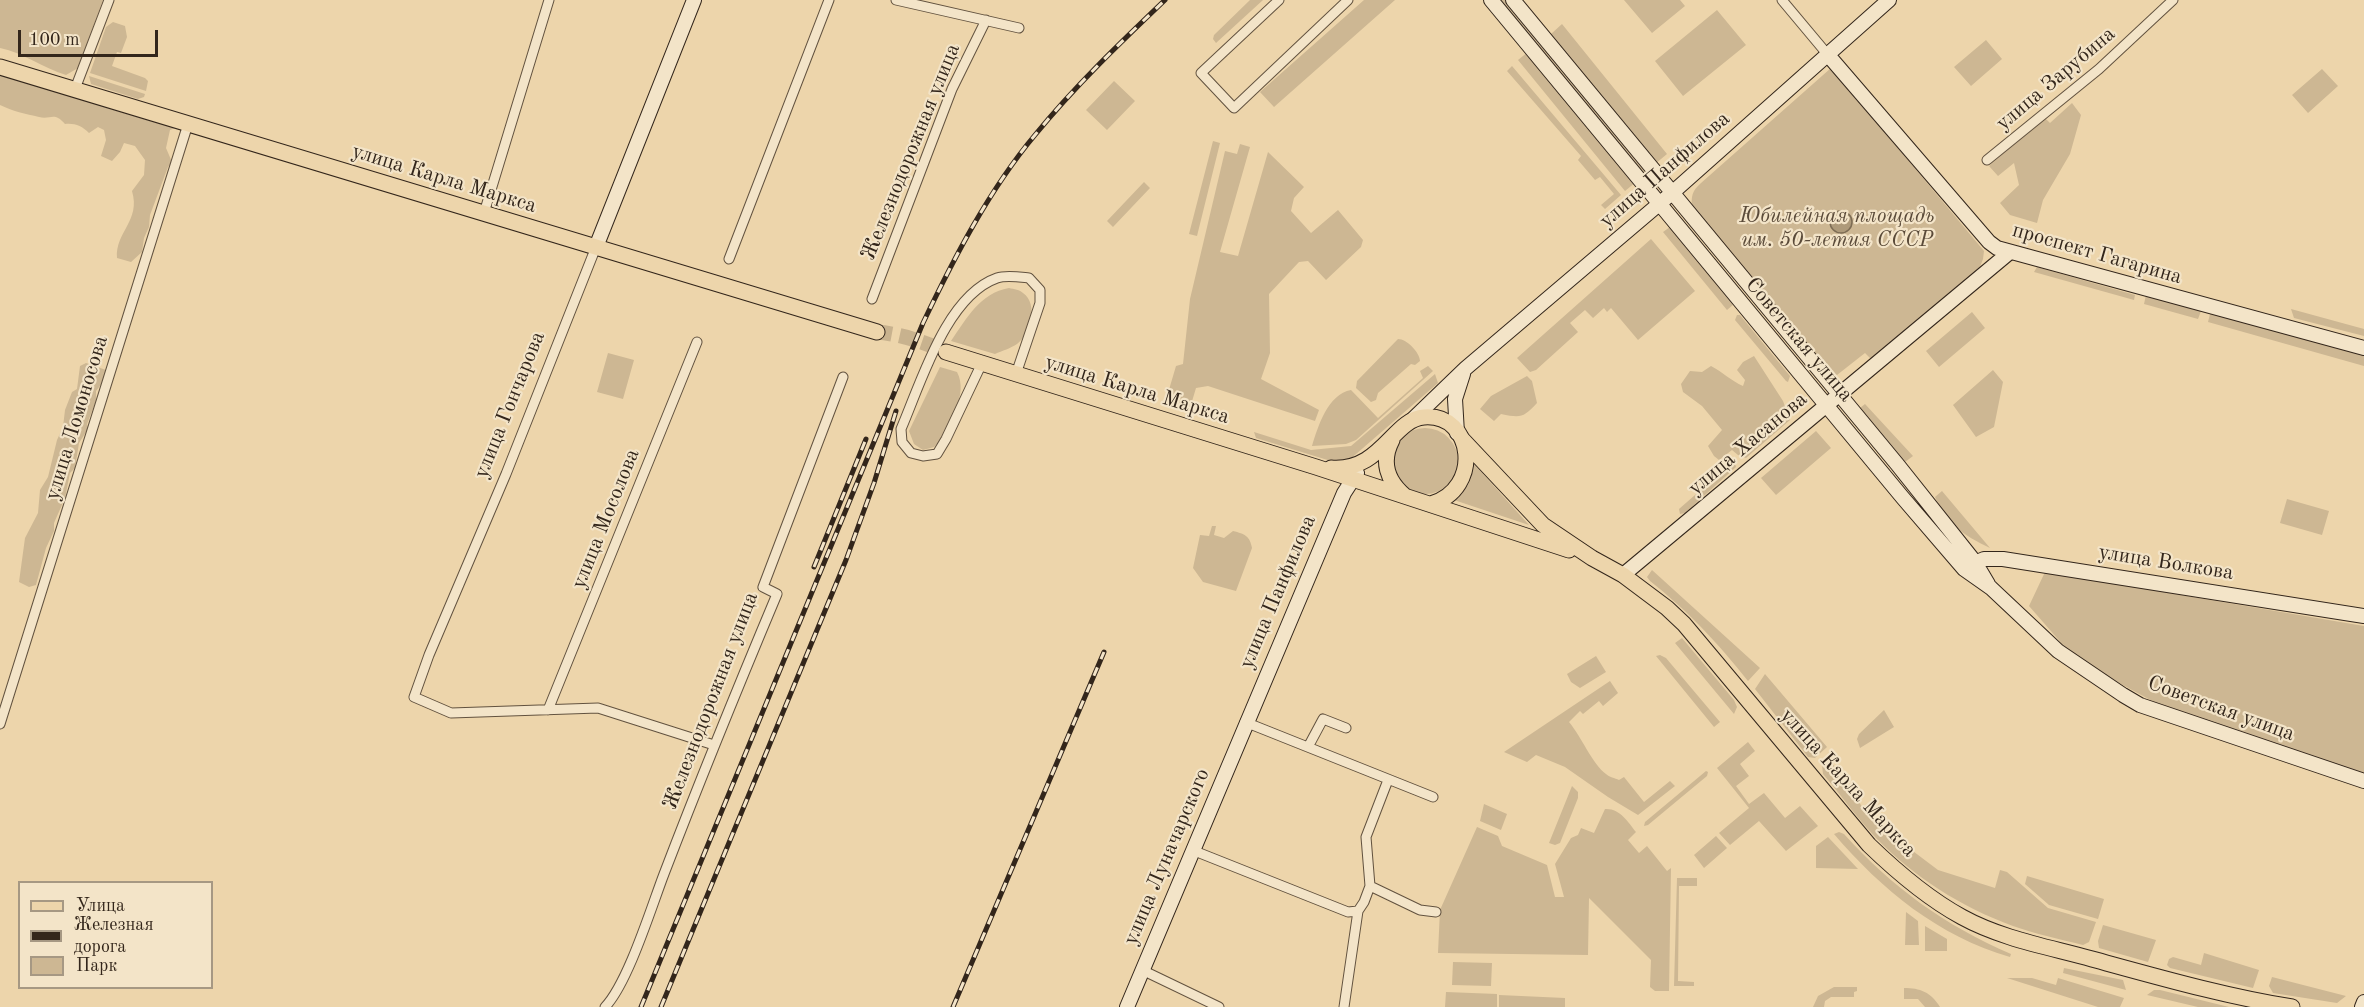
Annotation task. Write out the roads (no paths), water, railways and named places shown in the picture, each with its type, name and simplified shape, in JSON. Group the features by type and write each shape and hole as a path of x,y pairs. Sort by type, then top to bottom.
{"main road":[{"name":"улица Карла Маркса","path":"0,67 877,332"},
{"name":"улица Карла Маркса","path":"946,352 1406,496"},
{"path":"1426,417 1435,418 1444,421 1460,436 1467,454 1462,478 1447,497 1431,504 1406,496 1396,488 1387,468 1388,448 1394,438 1410,422 1426,417"},
{"name":"улица Карла Маркса","path":"1460,436 1543,525 1592,558 1623,575 1667,608 1690,630 1869,845 1892,868 1942,906 1987,929 2032,944 2161,978 2256,1001 2292,1007"},
{"name":"улица Карла Маркса","path":"1316,467 1340,469 1354,466 1374,456 1394,438"},
{"name":"улица Карла Маркса","path":"1431,504 1592,558"}],"street":[{"path":"75,89 110,0"},
{"path":"484,213 549,0"},
{"name":"улица Гончарова","path":"548,710 451,713 414,697 429,655 506,474 694,0"},
{"path":"729,259 829,0"},
{"path":"896,0 1019,28"},
{"path":"1279,0 1201,73 1234,108 1348,0"},
{"name":"Советская улица","path":"1491,0 1826,405 1970,566 2058,651 2140,705 2364,781"},
{"name":"Советская улица","path":"1513,0 1839,395 1970,566"},
{"name":"проспект Гагарина","path":"1782,0 1989,242 2010,252 2364,348"},
{"name":"улица Панфилова","path":"1410,422 1466,368 1672,193 1889,0"},
{"name":"улица Зарубина","path":"1987,159 2084,82 2173,0"},
{"name":"Железнодорожная улица","path":"872,299 952,89 986,20"},
{"name":"улица Ломоносова","path":"0,724 188,124"},
{"name":"улица Хасанова","path":"1623,575 2010,252"},
{"path":"982,363 946,439 936,454 923,456 911,453 902,442 901,429 946,326 972,293 983,284 1000,277 1029,278 1040,290 1040,303 1016,374"},
{"name":"улица Мосолова","path":"548,710 697,342"},
{"name":"улица Панфилова","path":"1460,436 1454,411 1455,399 1466,368"},
{"name":"Железнодорожная улица","path":"605,1007 613,999 633,955 714,745 777,594 763,587 843,377"},
{"path":"1351,478 1374,456"},
{"name":"улица Панфилова","path":"1245,723 1351,478"},
{"name":"улица Волкова","path":"1970,566 1993,559 2014,561 2364,616"},
{"path":"548,710 598,708 714,745"},
{"path":"1308,747 1323,718 1346,728"},
{"path":"1245,723 1433,797"},
{"name":"улица Луначарского","path":"1127,1007 1245,723"},
{"path":"1344,1007 1358,911 1370,886 1366,837 1388,780"},
{"path":"1192,850 1348,912 1358,911"},
{"path":"1370,886 1420,910 1436,912"},
{"path":"1142,970 1220,1007"},
{"path":"2362,1007 2364,1002"}],"tunnel":[{"path":"877,332 912,339 946,352"}],"railway":[{"path":"641,1007 923,323 947,274 973,225 1018,156 1082,82 1165,0"},
{"path":"661,1007 846,560 874,483 896,411"},
{"path":"814,567 866,439"},
{"path":"953,1007 1104,652"}],"park label":[{"name":"Юбилейная площадь им. 50-летия СССР","path":"1837,228"}]}
